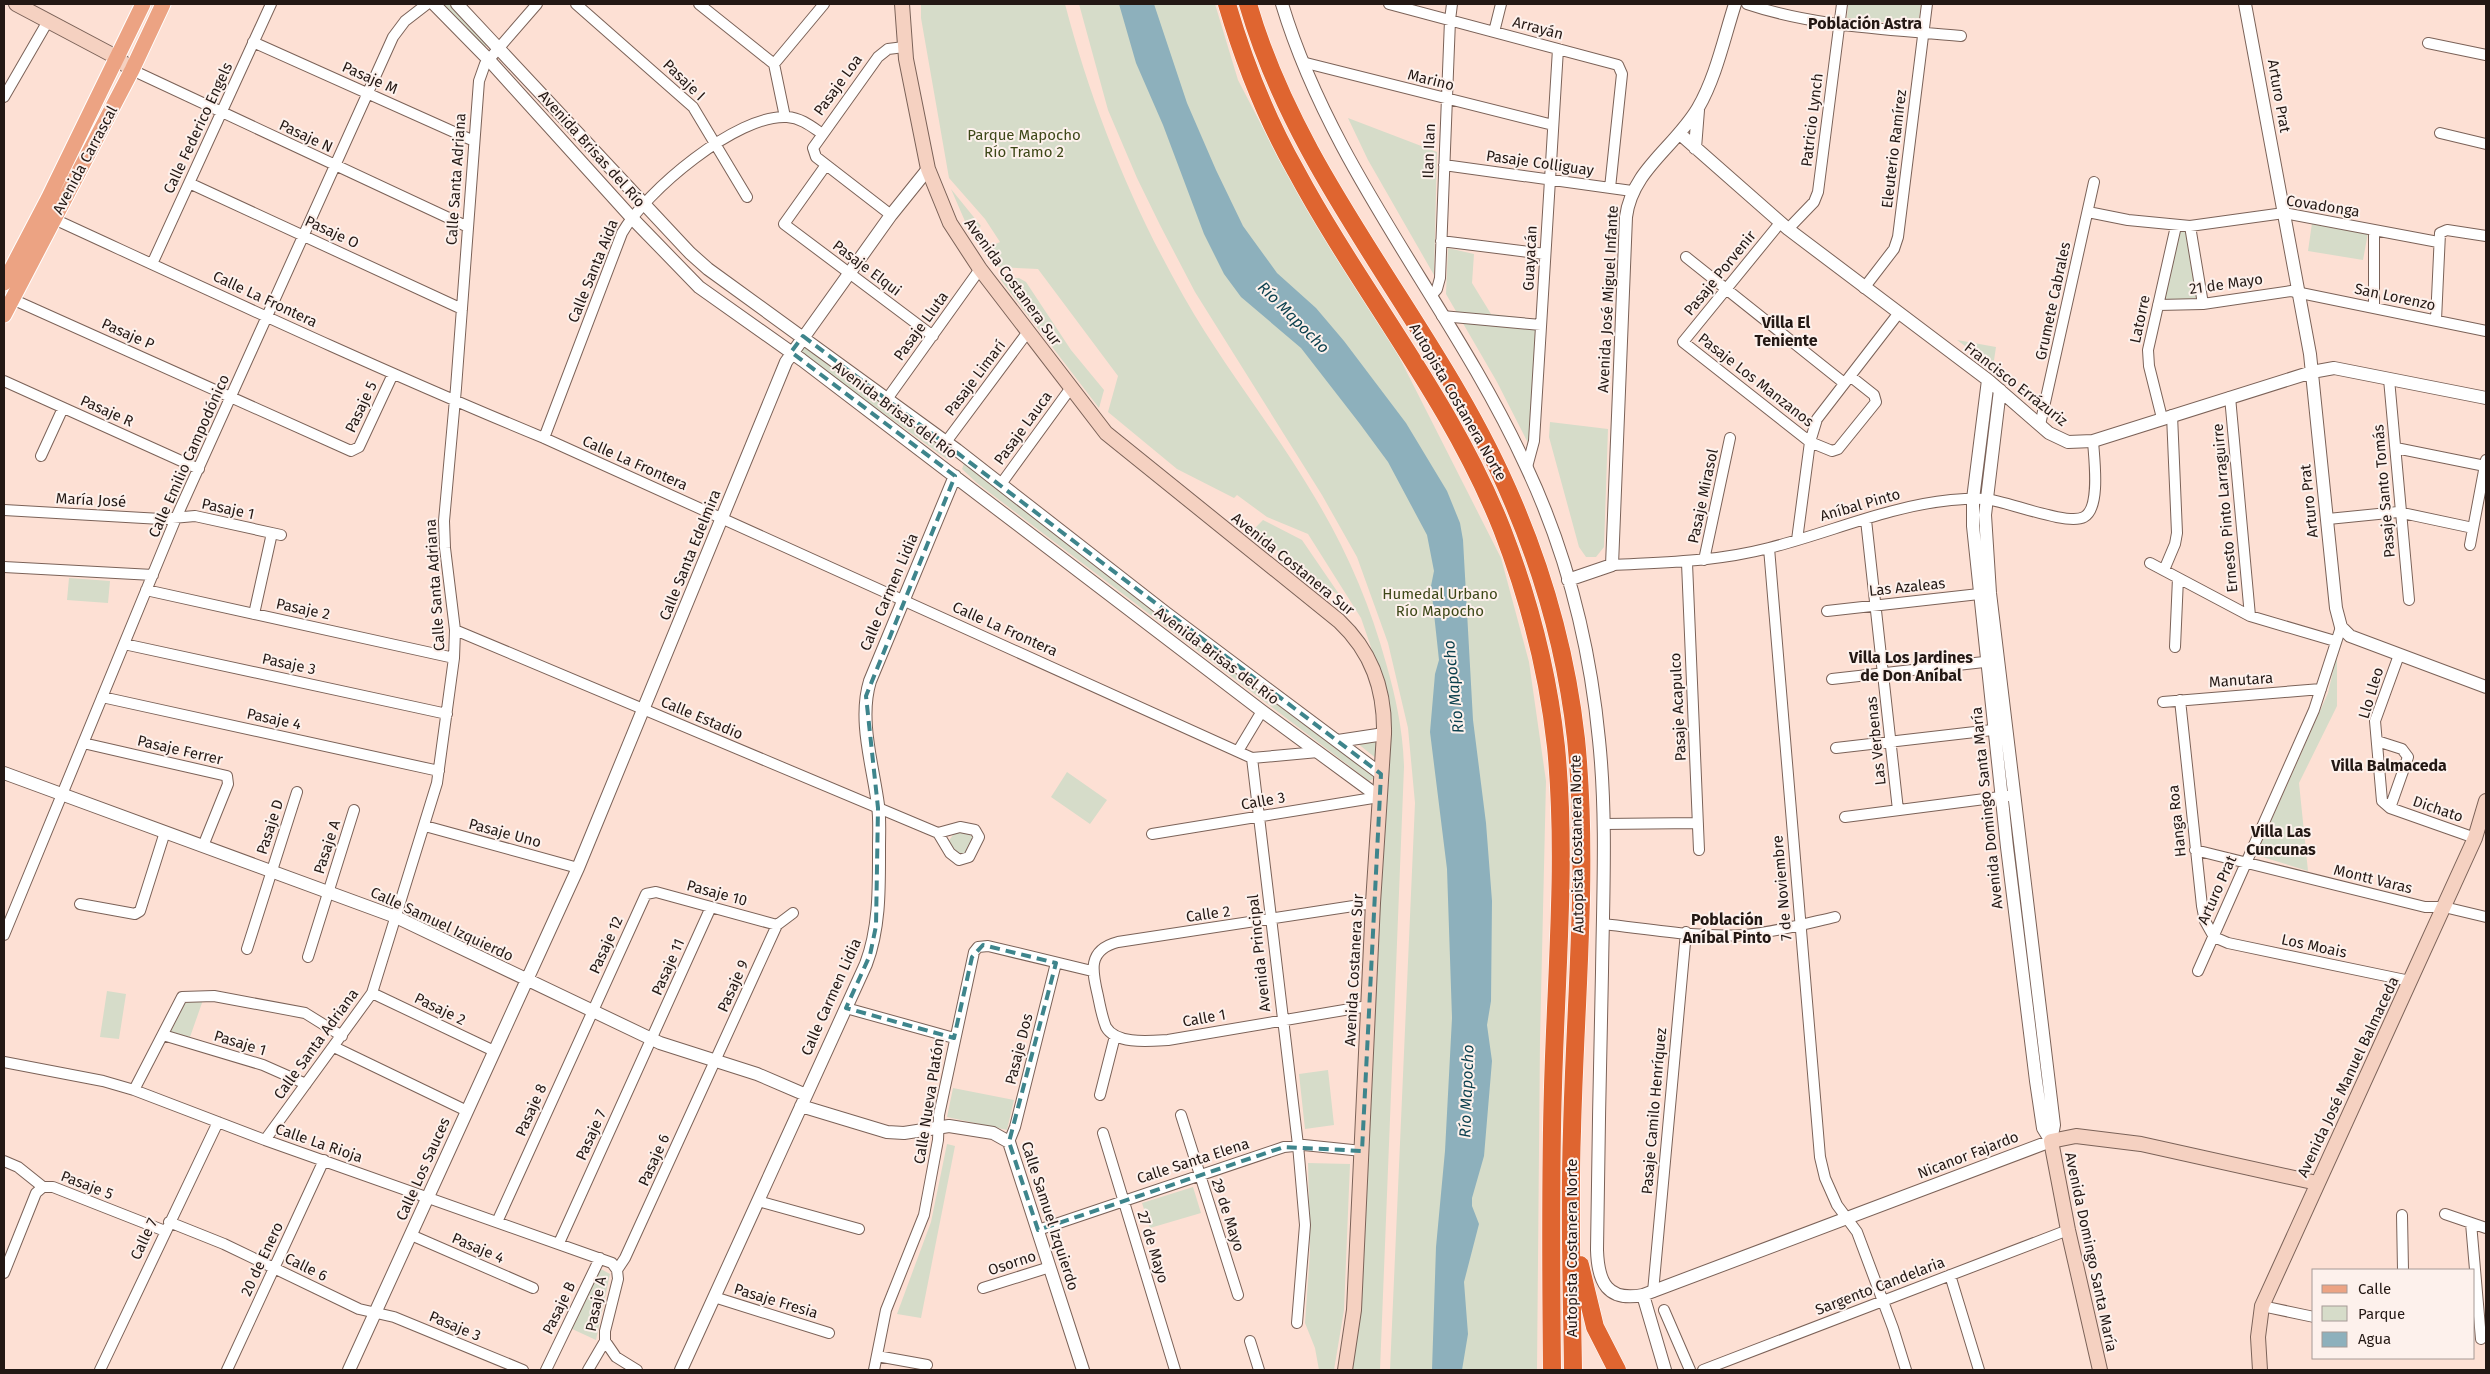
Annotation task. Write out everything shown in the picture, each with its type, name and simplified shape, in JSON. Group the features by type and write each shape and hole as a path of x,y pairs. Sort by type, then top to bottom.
{"highway":[{"name":"Autopista Costanera Norte","path":"1227,4 1253,82 1296,172 1444,413 1480,480 1518,573 1537,640 1553,726 1559,811 1559,911 1551,1161 1552,1370"},
{"name":"Autopista Costanera Norte","path":"1248,4 1272,75 1301,136 1351,223 1459,397 1493,458 1531,547 1554,620 1573,720 1580,817 1580,892 1572,1133 1573,1370"},
{"path":"1572,1211 1578,1258 1589,1308 1599,1338 1617,1370"}],"main road":[{"name":"Avenida Carrascal","path":"4,282 48,199 143,4"},
{"name":"Avenida Carrascal","path":"4,315 132,70 163,4"},
{"name":"Avenida Costanera Sur","path":"902,4 904,47 928,169 950,222 980,269 1070,389 1106,433 1350,631 1367,654 1377,676 1384,712 1384,734 1378,797 1354,1310 1345,1370"},
{"path":"22,5 116,57 132,70"},
{"name":"Avenida José Manuel Balmaceda","path":"2260,1370 2258,1338 2262,1306 2476,838 2486,801"},
{"name":"Nicanor Fajardo","path":"2051,1141 2076,1136 2142,1144 2317,1183"},
{"name":"Avenida Domingo Santa María","path":"2051,1141 2068,1230 2100,1370"}],"street":[{"name":"Calle Federico Engels","path":"152,264 271,4"},
{"name":"Calle Emilio Campodónico","path":"4,935 176,518 396,31 405,21 427,4"},
{"name":"Avenida Brisas del Río","path":"434,4 489,60 631,217 699,287 791,352 1262,712 1378,797"},
{"name":"Avenida Brisas del Río","path":"457,4 645,204 708,269 728,286 803,336 946,442 1381,774"},
{"name":"Calle Santa Adriana","path":"265,1140 372,993 425,826 439,771 454,658 455,630 444,534 480,75 489,60 537,4"},
{"name":"Pasaje I","path":"576,4 688,102 747,197"},
{"path":"699,4 774,64 785,117 799,120 822,133"},
{"path":"774,64 824,4"},
{"path":"1282,4 1302,62 1336,135 1493,402 1527,467 1556,541 1568,580 1583,639 1600,742 1603,824 1603,924 1598,1268 1602,1283 1612,1293 1628,1297 1648,1294 1664,1370"},
{"name":"Arrayán","path":"1389,4 1614,64 1620,68 1622,74 1610,188"},
{"name":"Ilan Ilan","path":"1431,296 1437,289 1440,278 1446,99 1452,4"},
{"path":"1494,32 1501,4"},
{"name":"Avenida José Miguel Infante","path":"1612,565 1626,217 1632,191 1644,172 1680,134 1699,106 1714,71 1735,4"},
{"path":"1747,4 1784,15 1840,24 1961,36"},
{"name":"Patricio Lynch","path":"1784,226 1814,202 1818,192 1842,4"},
{"name":"Eleuterio Ramírez","path":"1864,288 1894,249 1898,237 1927,4"},
{"name":"Arturo Prat","path":"2198,971 2314,710 2341,626 2336,608 2312,372 2299,292 2245,4"},
{"path":"4,98 48,21"},
{"name":"Pasaje M","path":"253,42 474,141"},
{"path":"2428,43 2486,55"},
{"name":"Pasaje Loa","path":"826,165 816,157 813,148 822,133 878,57 888,49 904,47"},
{"name":"Guayacán","path":"1527,467 1534,441 1558,49"},
{"name":"Marino","path":"1302,62 1553,125"},
{"name":"Pasaje N","path":"132,70 468,227"},
{"path":"1695,148 1699,106"},
{"name":"Calle Santa Aida","path":"544,438 622,233 631,217 714,143 766,121 785,117"},
{"path":"2440,133 2486,144"},
{"name":"Francisco Errázuriz","path":"1680,134 1784,226 1898,314 1988,380 2055,437 2068,442 2093,441 2312,372 2334,368 2486,398"},
{"path":"826,165 891,215"},
{"name":"Pasaje Elqui","path":"826,165 784,224 933,336"},
{"name":"Pasaje Colliguay","path":"1444,165 1632,191"},
{"name":"Calle Santa Edelmira","path":"526,981 578,868 791,352 848,272 928,169"},
{"name":"Grumete Cabrales","path":"2040,425 2094,182"},
{"name":"Pasaje O","path":"189,183 462,309"},
{"name":"Covadonga","path":"2088,212 2176,226 2190,226 2284,212 2438,242"},
{"name":"Calle La Frontera","path":"54,219 393,374 544,438 1252,758"},
{"name":"Pasaje Porvenir","path":"1683,342 1726,289 1784,226"},
{"name":"Latorre","path":"2164,570 2177,533 2167,417 2148,355 2176,226"},
{"path":"2190,226 2203,304"},
{"path":"2374,230 2374,308"},
{"path":"2436,320 2438,242 2440,233 2444,230 2486,236"},
{"path":"1441,241 1545,254"},
{"path":"1686,257 1847,379 1874,395 1876,399 1875,404 1836,450 1830,450 1810,442"},
{"name":"Pasaje Lluta","path":"887,399 980,269"},
{"name":"21 de Mayo","path":"2158,305 2203,304 2284,291 2299,292"},
{"name":"San Lorenzo","path":"2299,292 2486,331"},
{"name":"Pasaje P","path":"12,299 231,396"},
{"path":"1798,540 1810,442 1818,419 1898,314"},
{"path":"1442,316 1541,325"},
{"name":"Pasaje Limarí","path":"946,442 1027,332"},
{"name":"Pasaje Los Manzanos","path":"1683,342 1810,442"},
{"name":"Pasaje 5","path":"231,396 348,450 355,451 359,447 393,374"},
{"name":"Pasaje Santo Tomás","path":"2389,379 2410,600"},
{"name":"Avenida Domingo Santa María","path":"1988,380 1973,499 1973,526 1985,593 2042,1080 2043,1128 2051,1141"},
{"name":"Pasaje R","path":"4,381 199,469"},
{"name":"Pasaje Lauca","path":"1001,484 1070,389"},
{"name":"Avenida Domingo Santa María","path":"1985,593 1986,499 2000,390"},
{"name":"Ernesto Pinto Larraguirre","path":"2230,397 2250,616"},
{"path":"41,456 63,408"},
{"name":"Pasaje Mirasol","path":"1704,560 1730,438"},
{"name":"Aníbal Pinto","path":"1568,580 1612,565 1687,563 1769,548 1925,504 1986,499 2064,517 2075,519 2084,517 2091,511 2094,503 2093,441"},
{"path":"2396,448 2486,463 2470,546"},
{"name":"Calle Carmen Lidia","path":"681,1370 866,964 875,936 879,868 878,808 866,713 866,696 870,681 955,476"},
{"name":"María José","path":"4,510 161,519 176,518"},
{"path":"2328,519 2402,513 2473,528"},
{"name":"Pasaje 1","path":"176,518 195,516 277,534 254,614"},
{"name":"Las Verbenas","path":"1866,520 1898,810"},
{"name":"7 de Noviembre","path":"1769,548 1820,1157 1837,1206 1857,1232 1906,1370"},
{"name":"Pasaje Acapulco","path":"1687,563 1699,850"},
{"path":"2150,563 2250,616 2335,641"},
{"path":"4,568 153,575"},
{"path":"2175,647 2178,578"},
{"name":"Pasaje 2","path":"146,590 454,658"},
{"name":"Las Azaleas","path":"1827,610 1985,593"},
{"path":"2341,626 2350,636 2486,687"},
{"name":"Calle Estadio","path":"455,630 938,833"},
{"name":"Pasaje 3","path":"124,644 447,714"},
{"name":"Llo Lleo","path":"2377,741 2402,749 2408,757 2390,808 2381,798 2377,741 2377,713 2399,655"},
{"path":"1832,679 1993,661"},
{"name":"Manutara","path":"2163,702 2321,689"},
{"name":"Pasaje 4","path":"102,697 439,771"},
{"name":"Hanga Roa","path":"2180,700 2203,914 2214,937"},
{"path":"1238,751 1262,712"},
{"path":"1836,748 2000,729"},
{"path":"1338,741 1384,734"},
{"name":"Pasaje Ferrer","path":"82,743 227,776 228,784 203,846"},
{"path":"1252,758 1318,752"},
{"name":"Avenida Principal","path":"1252,758 1298,1145 1305,1225 1296,1323"},
{"name":"Calle Samuel Izquierdo","path":"4,773 396,917 526,981 652,1039 772,1079 803,1101 887,1132 904,1133 938,1127 957,1127 984,1132 1009,1142 1083,1370"},
{"name":"Pasaje D","path":"272,872 297,792"},
{"path":"1845,817 2008,796"},
{"name":"Calle 3","path":"1152,834 1378,797"},
{"name":"Dichato","path":"2390,808 2476,838"},
{"name":"Pasaje A","path":"328,892 354,810"},
{"path":"1603,824 1698,823"},
{"name":"Pasaje Uno","path":"425,826 578,868"},
{"path":"80,904 134,914 140,911 165,832"},
{"name":"Montt Varas","path":"2195,850 2425,908 2444,907 2486,917"},
{"path":"247,949 272,872"},
{"path":"308,957 328,892"},
{"name":"Pasaje 10","path":"649,892 656,892 778,924"},
{"name":"Pasaje 12","path":"592,1011 643,898 649,892"},
{"name":"Calle 2","path":"1092,971 1099,953 1113,943 1373,903"},
{"name":"Pasaje 11","path":"652,1039 711,907"},
{"path":"778,924 793,913"},
{"path":"1603,924 1743,935 1800,926 1835,917"},
{"name":"Pasaje 9","path":"716,1060 778,924"},
{"name":"Pasaje Camilo Henríquez","path":"1648,1294 1686,932"},
{"name":"Los Moais","path":"2214,937 2228,943 2410,981"},
{"name":"Calle Nueva Platón","path":"874,1370 886,1310 924,1215 954,1038 972,956 978,947 988,946 1092,971"},
{"name":"Pasaje Dos","path":"1009,1142 1015,1127 1056,963"},
{"path":"1092,971 1106,1027 1115,1036 1100,1095"},
{"name":"Calle Los Sauces","path":"349,1370 526,981"},
{"name":"Pasaje 2","path":"372,993 494,1051"},
{"path":"134,1090 182,997 214,996 305,1013 342,1036"},
{"name":"Calle 1","path":"1115,1036 1156,1041 1368,1006"},
{"path":"846,1008 954,1038"},
{"name":"Pasaje 8","path":"497,1222 592,1011"},
{"name":"Pasaje 1","path":"163,1035 263,1064 306,1084"},
{"name":"Pasaje 7","path":"559,1243 652,1039"},
{"path":"334,1047 467,1111"},
{"name":"Pasaje 6","path":"617,1270 625,1258 716,1060"},
{"name":"Calle La Rioja","path":"4,1062 97,1080 134,1090 265,1140 600,1258 612,1263 617,1270"},
{"name":"29 de Mayo","path":"1181,1115 1238,1295"},
{"name":"Calle 7","path":"100,1370 218,1122"},
{"name":"27 de Mayo","path":"1103,1133 1175,1370"},
{"name":"Nicanor Fajardo","path":"1648,1294 2051,1141"},
{"name":"Calle Santa Elena","path":"1038,1230 1284,1147 1298,1145 1362,1151"},
{"name":"20 de Enero","path":"227,1370 324,1160"},
{"name":"Pasaje 5","path":"4,1161 18,1167 43,1187 52,1187 167,1227"},
{"path":"4,1273 6,1259 36,1193 43,1187"},
{"path":"758,1201 859,1230"},
{"path":"2445,1214 2486,1228"},
{"path":"2402,1215 2404,1269"},
{"path":"2471,1223 2475,1269"},
{"name":"Calle 6","path":"167,1227 208,1236 359,1309 376,1312"},
{"name":"Sargento Candelaria","path":"1703,1370 2068,1230"},
{"name":"Pasaje 4","path":"411,1236 533,1288"},
{"name":"Pasaje B","path":"546,1370 600,1258"},
{"name":"Osorno","path":"983,1288 1050,1267"},
{"name":"Pasaje A","path":"588,1370 605,1341 605,1331 618,1279 617,1270"},
{"path":"1950,1275 1979,1370"},
{"path":"2475,1275 2480,1339"},
{"name":"Pasaje Fresia","path":"714,1297 829,1333"},
{"path":"2262,1306 2312,1317"},
{"path":"1664,1310 1690,1370"},
{"name":"Pasaje 3","path":"376,1312 394,1317 523,1370"},
{"path":"605,1341 616,1357 637,1370"},
{"path":"1250,1341 1259,1370"},
{"path":"877,1356 927,1365"}],"highlighted area":[{"path":"803,336 1381,774 1362,1151 1284,1147 1038,1230 1009,1142 1056,963 983,945 972,957 954,1038 846,1008 870,955 876,926 878,808 866,696 955,476 791,352"}],"green space":[{"path":"441,4 450,4 488,44 484,48"},
{"name":"Parque Mapocho Río Tramo 2","path":"921,4 1065,4 1101,117 1130,191 1147,226 1199,323 1299,471 1326,516 1356,577 1380,641 1401,728 1404,767 1380,1370 1351,1370 1361,1297 1385,688 1361,618 1308,534 1267,517 1237,495 1234,498 1177,469 1108,412 1118,376 1038,269 997,267 983,250 1000,242 985,219 949,178 921,18"},
{"name":"Humedal Urbano Río Mapocho","path":"1079,4 1215,4 1238,80 1280,161 1330,248 1391,341 1501,558 1529,662 1546,781 1540,1040 1537,1370 1390,1370 1415,803 1408,728 1388,643 1357,557 1322,495 1195,292 1160,225 1137,178 1108,110"},
{"path":"1848,4 1921,4 1918,26 1847,18"},
{"path":"1348,118 1437,152 1434,275 1368,160"},
{"path":"951,189 981,226 971,235"},
{"path":"2312,223 2368,233 2363,260 2308,251"},
{"path":"2180,232 2186,232 2197,299 2164,299"},
{"path":"1448,248 1474,254 1472,283 1491,314 1536,319 1531,434 1528,443 1497,382 1446,294"},
{"path":"1019,278 1026,282 1071,350 1104,390 1099,408 1000,279"},
{"path":"1957,340 1996,347 1993,367"},
{"path":"803,347 806,347 946,450 950,456 948,460 802,354 800,351"},
{"path":"1550,422 1608,429 1604,547 1596,557 1586,557 1579,547 1549,437"},
{"path":"965,461 1373,775 1373,779 1369,781 977,483 962,469"},
{"path":"1263,520 1302,540 1341,597 1265,542 1253,530"},
{"path":"69,578 110,581 108,603 67,600"},
{"path":"2337,654 2337,706 2299,783 2308,871 2256,855 2328,693"},
{"path":"1378,740 1377,759 1357,743"},
{"path":"1067,772 1107,800 1090,824 1051,797"},
{"path":"962,830 973,837 973,841 963,856 959,855 948,842 955,832"},
{"path":"107,991 126,994 119,1039 100,1037"},
{"path":"203,1000 190,1037 170,1033 185,1003"},
{"path":"1328,1070 1334,1125 1305,1129 1299,1074"},
{"path":"953,1088 1014,1100 1007,1130 947,1117"},
{"path":"947,1144 955,1146 921,1318 897,1314 931,1222"},
{"path":"1308,1163 1350,1164 1344,1310 1334,1370 1319,1370 1315,1348 1305,1323 1310,1252"},
{"path":"1193,1187 1201,1213 1150,1228 1142,1203"},
{"path":"599,1268 610,1274 596,1340 570,1328"}],"water":[{"name":"Río Mapocho","path":"1119,4 1154,4 1187,103 1243,226 1277,273 1316,308 1344,341 1406,423 1447,491 1460,523 1463,540 1473,720 1486,823 1492,901 1491,1001 1487,1025 1492,1061 1484,1156 1472,1198 1472,1206 1479,1224 1464,1282 1468,1334 1462,1370 1432,1370 1436,1247 1445,1151 1452,1018 1447,869 1430,732 1435,674 1439,660 1431,586 1434,571 1427,535 1388,462 1301,348 1241,297 1224,274 1204,234 1163,125 1136,63"}],"district":[{"name":"Población Astra","path":"1865,23"},
{"name":"Villa El Teniente","path":"1786,331"},
{"name":"Villa Los Jardines de Don Aníbal","path":"1911,666"},
{"name":"Villa Balmaceda","path":"2389,765"},
{"name":"Villa Las Cuncunas","path":"2281,840"},
{"name":"Población Aníbal Pinto","path":"1727,928"}]}
